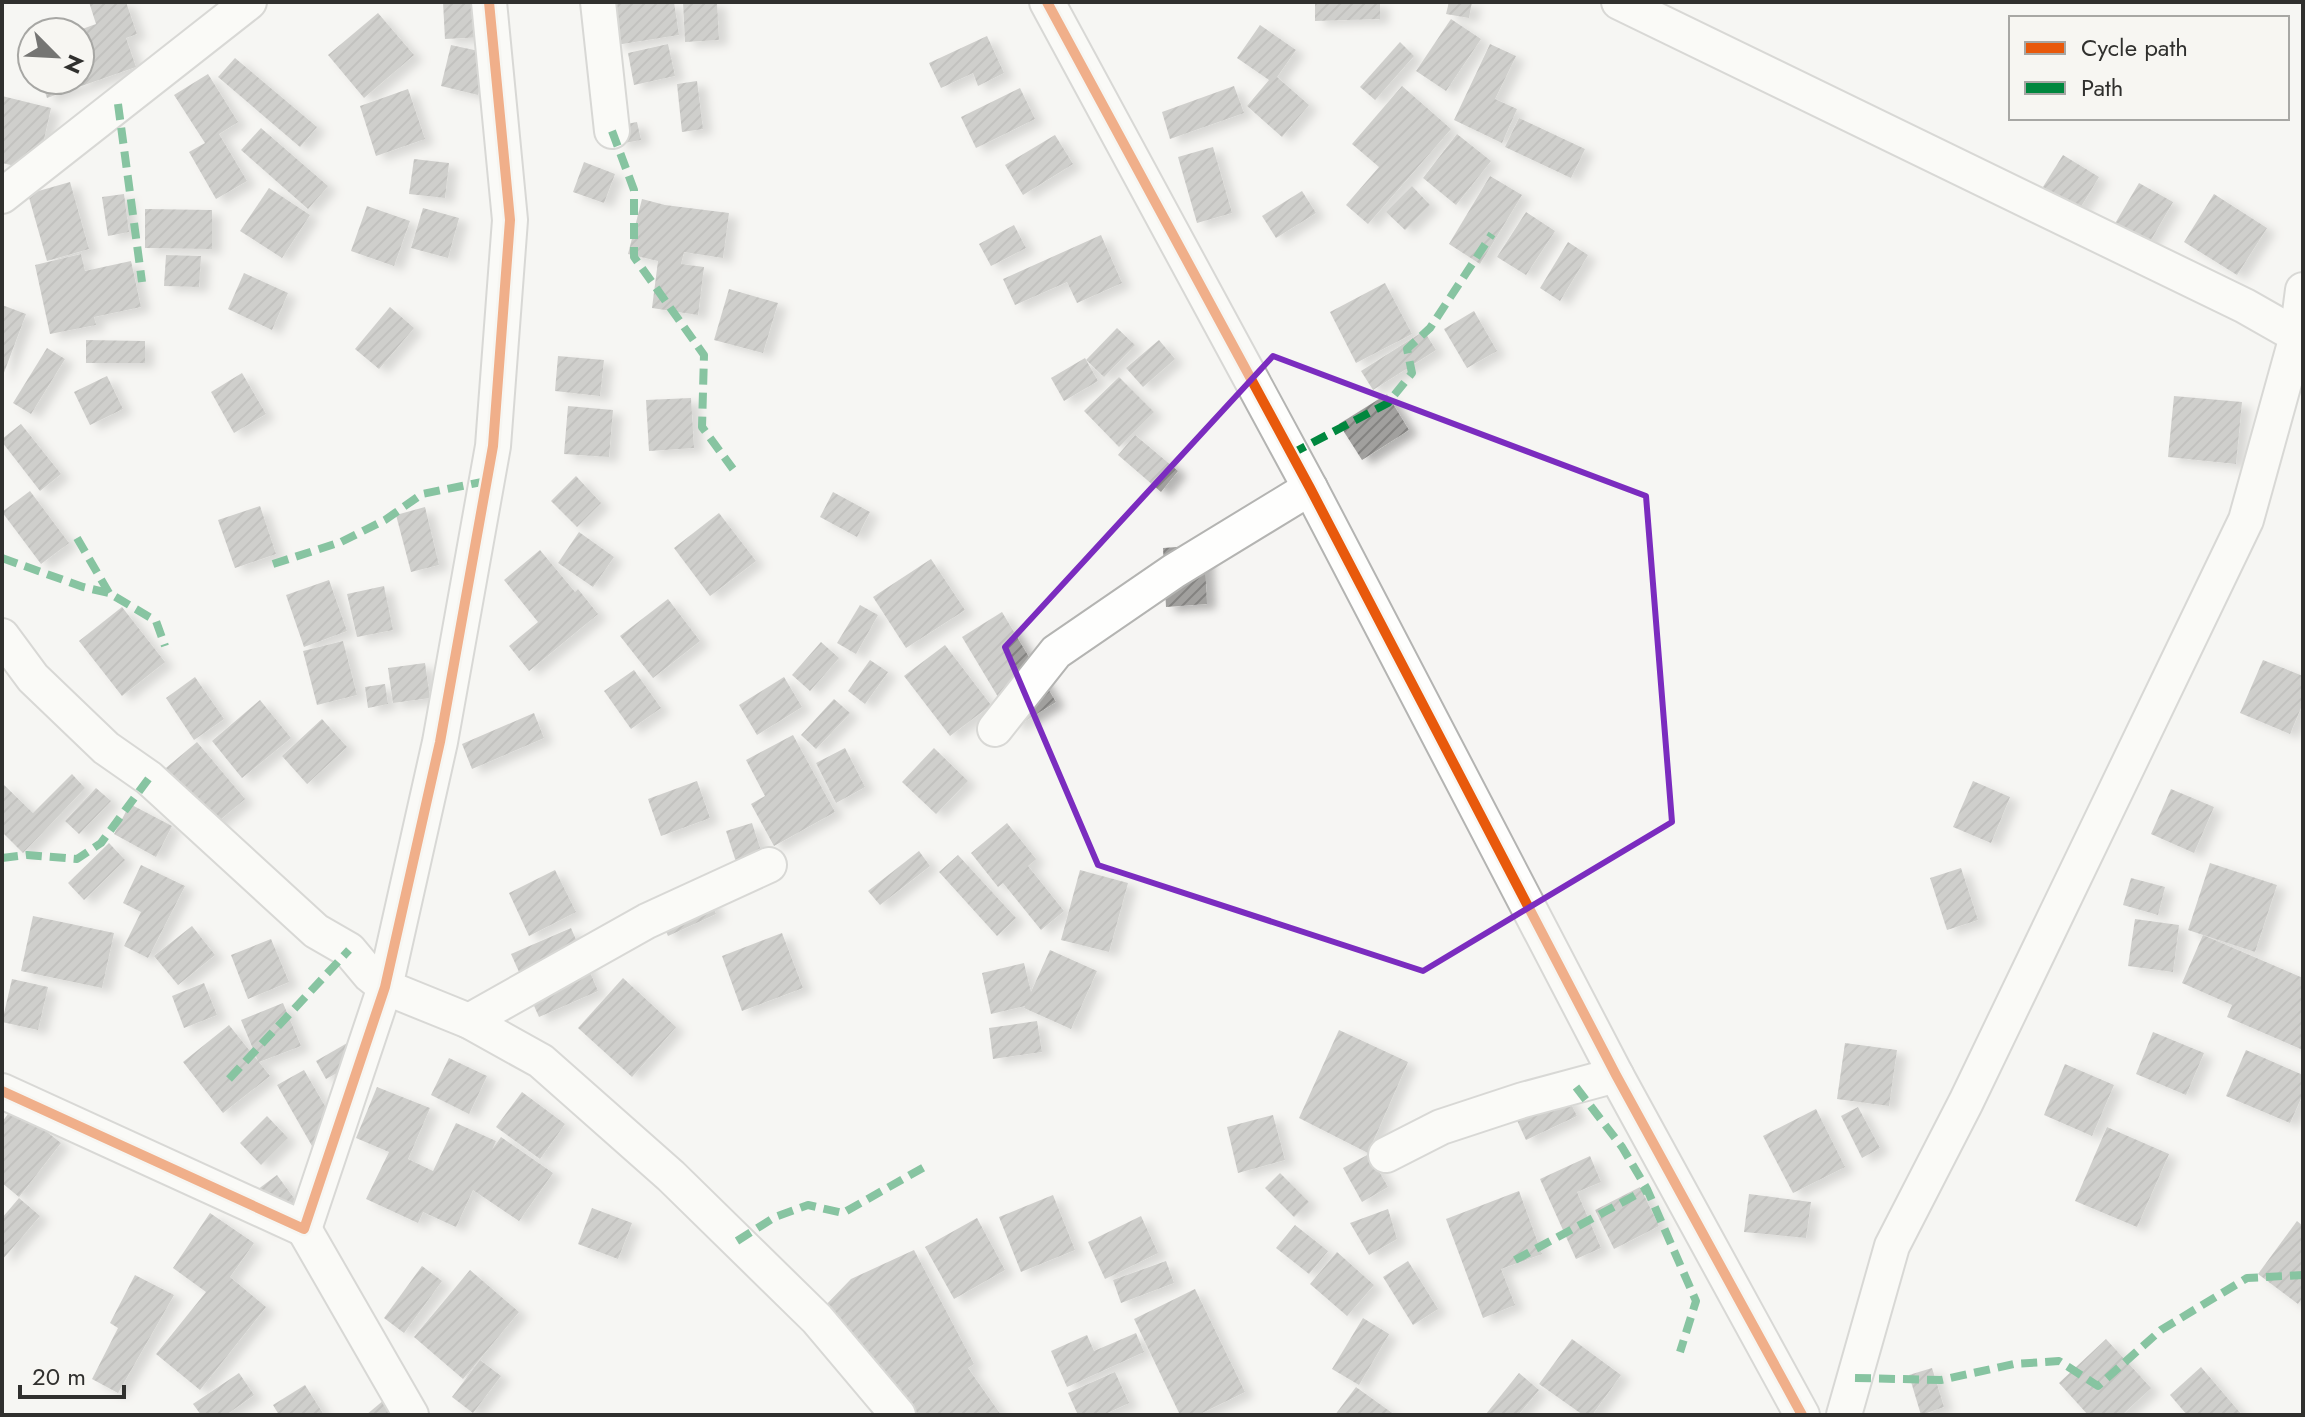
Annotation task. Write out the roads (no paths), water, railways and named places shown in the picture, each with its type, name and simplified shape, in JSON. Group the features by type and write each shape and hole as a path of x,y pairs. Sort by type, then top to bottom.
{"street":[{"path":"2,196 249,2"},
{"path":"304,1229 385,987 440,742 493,446 510,220 489,2"},
{"path":"598,2 612,131"},
{"path":"1047,2 1310,488 1616,1075 1802,1415"},
{"path":"1619,2 2232,299 2300,338"},
{"path":"1844,1415 1892,1246 1966,1102 2246,520 2300,338 2303,290"},
{"path":"995,729 1056,652 1174,571 1310,488"},
{"path":"2,636 33,678 106,748 149,778 316,931 349,950 385,987 469,1021 541,1061 671,1176 817,1319 898,1415"},
{"path":"469,1021 647,921 769,865"},
{"path":"1386,1155 1441,1127 1523,1100 1616,1075"},
{"path":"2,1091 304,1229 411,1415"}]}
